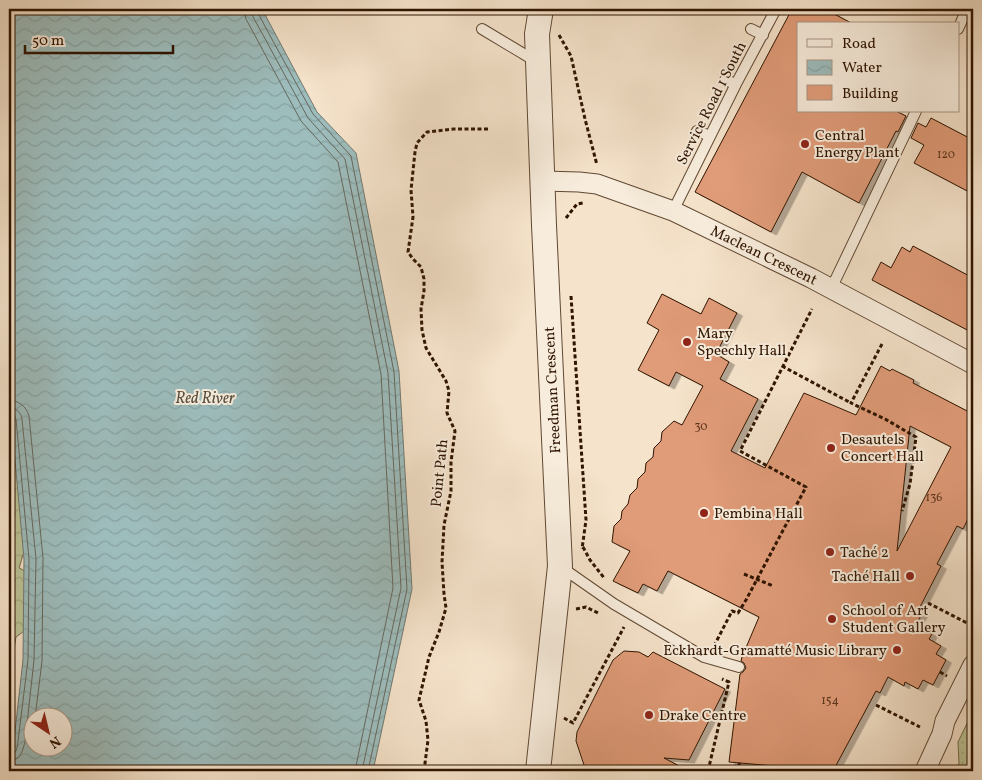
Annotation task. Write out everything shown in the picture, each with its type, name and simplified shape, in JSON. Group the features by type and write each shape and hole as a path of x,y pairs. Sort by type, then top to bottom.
{"street":[{"name":"Freedman Crescent","path":"538,771 560,566 538,63 540,9"},
{"name":"Maclean Crescent","path":"543,181 596,184 674,211 831,289 973,364"},
{"path":"925,771 942,734 944,721 973,665"},
{"path":"912,771 933,730 944,721"}],"lane":[{"name":"Service Road 1 South","path":"674,211 736,84 776,9"},
{"path":"960,24 966,9"},
{"path":"751,29 763,34"},
{"path":"482,30 538,63"},
{"path":"724,80 736,84"},
{"path":"831,289 916,112"},
{"path":"697,131 710,136"},
{"path":"560,566 614,604 704,657 739,667"}],"path":[{"path":"559,35 571,56 598,169"},
{"name":"Point Path","path":"424,771 428,740 426,721 419,700 429,657 446,608 442,562 444,525 451,491 451,462 455,431 446,413 450,391 426,348 422,330 421,309 424,279 421,267 408,252 413,217 411,180 417,143 427,132 454,129 489,129"},
{"path":"709,658 732,611 738,613 746,600 806,487 740,451 812,309"},
{"path":"852,403 882,344"},
{"path":"782,366 916,437 910,484 902,511"},
{"path":"969,518 973,521"},
{"path":"582,547 606,579"},
{"path":"744,574 772,586"},
{"path":"928,603 973,626"},
{"path":"564,718 573,723 625,627"},
{"path":"940,672 947,676"},
{"path":"708,771 729,682 720,678"},
{"path":"876,705 920,727"},
{"path":"735,771 740,763"}],"green space":[{"path":"9,311 34,519 19,568 48,582 43,617 16,637 9,680"},
{"path":"973,711 973,771 955,771 959,764 958,742"}],"water":[{"name":"Red River","path":"9,9 262,9 317,112 356,153 399,371 412,589 373,771 9,771 9,758 14,740 23,660 24,559 9,394"}],"building":[{"name":"Central Energy Plant","path":"792,9 825,9 849,22 797,22 797,112 898,112 906,116 898,132 896,131 859,203 802,172 771,232 695,192"},
{"path":"931,118 973,140 973,194 914,163 924,145 911,138 918,123 926,127"},
{"path":"913,246 973,278 973,333 872,280 881,262 891,268 902,247 910,252"},
{"path":"662,294 701,314 709,298 737,313 716,354 729,362 720,379 758,399 731,451 765,468 804,393 856,415 881,366 890,371 892,369 914,380 913,383 973,414 973,509 963,529 957,526 937,564 941,566 919,609 923,612 915,626 932,634 929,639 941,646 936,654 946,660 933,685 923,680 918,689 905,682 904,686 888,677 880,693 876,691 833,771 784,771 786,767 729,762 740,674 746,668 741,661 759,617 668,571 657,591 643,584 638,593 613,581 630,551 612,542 614,526 621,519 622,511 628,504 630,495 637,488 638,479 645,472 646,463 653,457 654,448 661,441 662,432 674,421 682,425 703,386 676,372 669,386 638,370 659,330 647,323","holes":["910,426 951,447 897,551"]},
{"name":"Drake Centre","path":"624,651 639,652 648,657 653,652 725,689 689,760 664,758 689,771 586,771 576,741 577,732 613,660"}],"place":[{"name":"Central Energy Plant","path":"805,144"},
{"name":"Mary Speechly Hall","path":"687,342"},
{"name":"Desautels Concert Hall","path":"831,448"},
{"name":"Pembina Hall","path":"704,513"},
{"name":"Taché 2","path":"830,552"},
{"name":"Taché Hall","path":"910,576"},
{"name":"School of Art Student Gallery","path":"832,619"},
{"name":"Eckhardt-Gramatté Music Library","path":"897,650"},
{"name":"Drake Centre","path":"649,715"}]}
